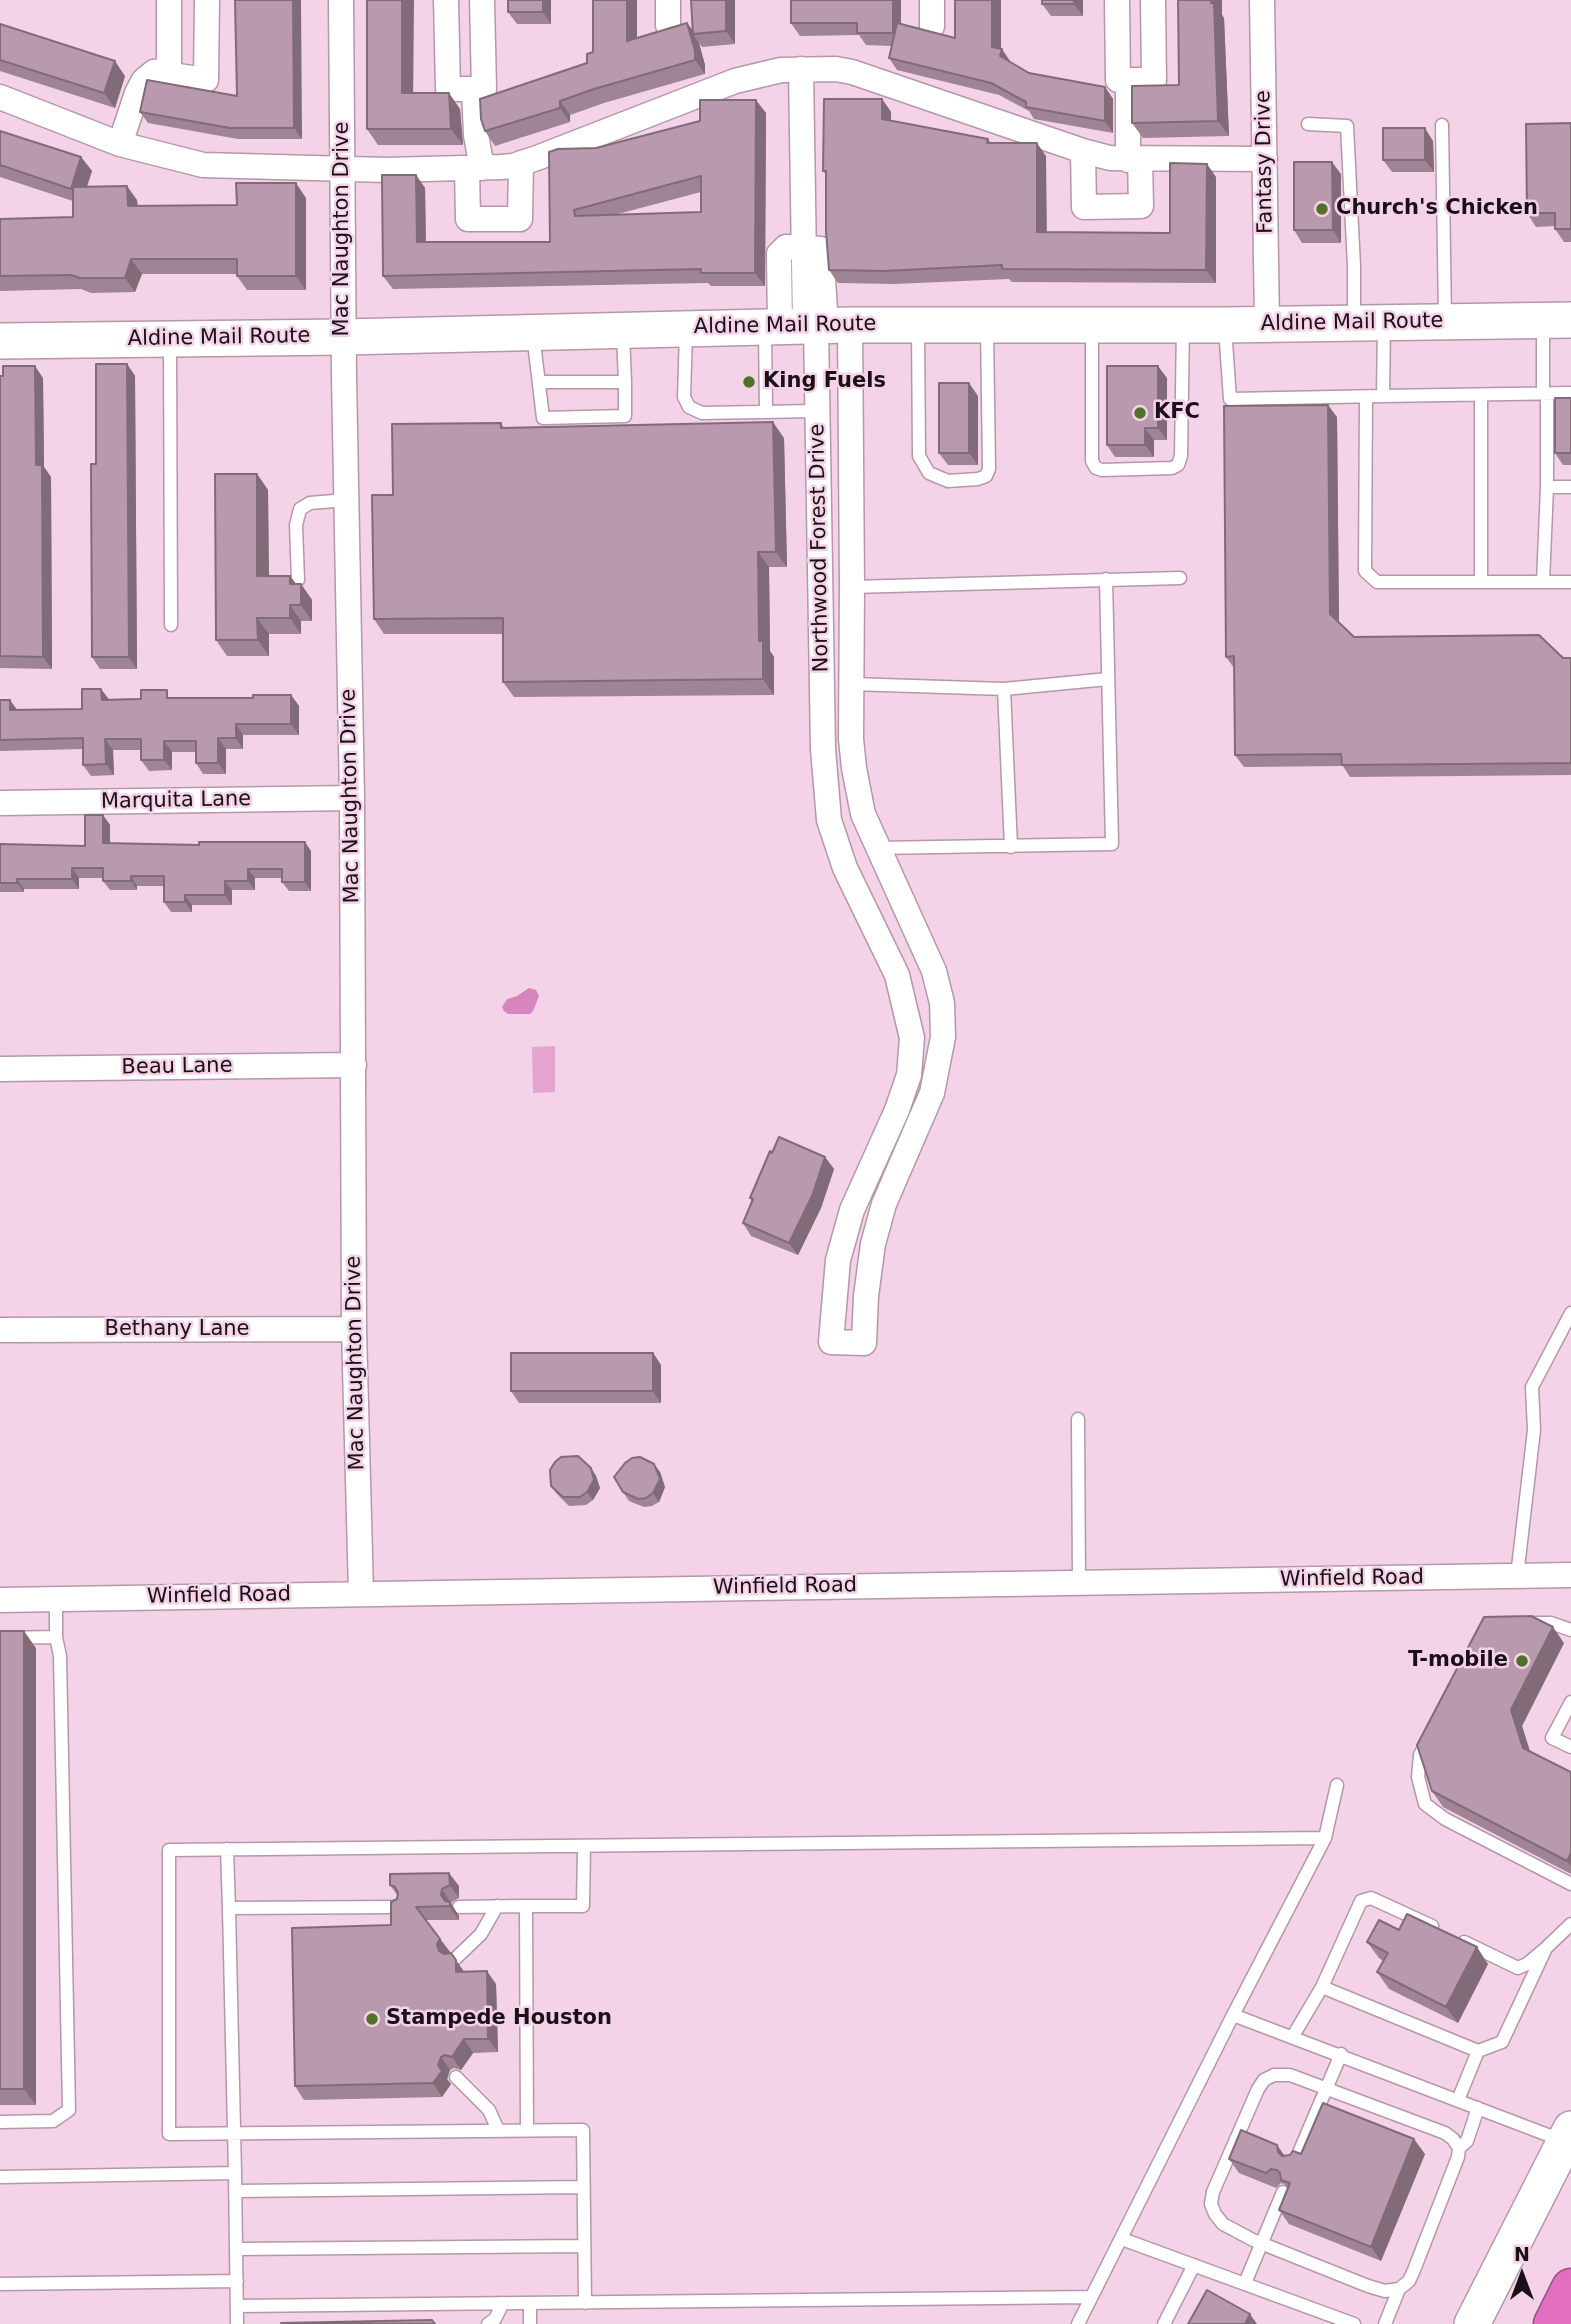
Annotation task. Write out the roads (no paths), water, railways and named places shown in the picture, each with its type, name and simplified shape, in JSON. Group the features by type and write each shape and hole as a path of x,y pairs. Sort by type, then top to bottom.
{"highway":[{"path":"1553,2324 1571,2288"}],"main road":[{"name":"Aldine Mail Route","path":"0,341 344,337 807,326 1557,321"},
{"path":"1472,2324 1568,2136"}],"street":[{"path":"169,0 169,70"},
{"path":"120,144 144,79 154,72 169,70 177,76 206,79 207,0"},
{"name":"Mac Naughton Drive","path":"341,0 352,798 354,1329 361,1593"},
{"path":"446,0 448,89 484,89 482,0"},
{"path":"932,0 932,26"},
{"path":"1117,0 1118,80 1154,79 1153,0"},
{"name":"Fantasy Drive","path":"1262,0 1268,324"},
{"path":"0,97 120,144 203,165 475,168 513,166 759,74 801,69 836,69 852,72 1083,152 1134,160 1265,159"},
{"path":"801,69 803,247"},
{"path":"1083,152 1084,207 1141,206 1134,160 1128,80"},
{"path":"474,89 475,168 468,219 520,219 521,163"},
{"path":"786,247 821,249 823,255 807,326 779,254 786,247"},
{"name":"Northwood Forest Drive","path":"807,326 852,587 851,739 863,814 934,971 942,1003 943,1037 932,1093 884,1204 873,1244 866,1296 864,1343 831,1342 838,1260 852,1210 897,1110 909,1075 912,1038 897,975 845,869 829,820 824,771 817,411 807,326"},
{"path":"824,771 855,768"},
{"name":"Marquita Lane","path":"0,803 352,798"},
{"path":"912,1038 943,1037"},
{"name":"Beau Lane","path":"0,1069 354,1065"},
{"name":"Bethany Lane","path":"0,1330 354,1329"},
{"name":"Winfield Road","path":"0,1600 1571,1575"}],"lane":[{"path":"1308,124 1347,126 1354,266 1369,323 1383,396"},
{"path":"1443,125 1445,322"},
{"path":"1543,582 1547,487 1545,394 1557,321"},
{"path":"918,325 919,456 929,473 948,481 978,480 986,476 989,468 987,325"},
{"path":"1092,325 1092,461 1096,468 1102,470 1172,468 1178,465 1181,456 1183,325"},
{"path":"1225,325 1230,399 1571,393"},
{"path":"766,412 807,326"},
{"path":"686,328 684,397 689,407 702,413 817,411"},
{"path":"533,332 543,418 625,416 623,330"},
{"path":"170,339 171,625"},
{"path":"539,383 625,383"},
{"path":"1481,395 1481,582"},
{"path":"1366,397 1364,571 1377,582 1571,582"},
{"path":"1547,487 1571,486"},
{"path":"298,580 296,525 300,509 310,503 346,500"},
{"path":"852,587 1180,578"},
{"path":"877,848 1112,844 1106,579"},
{"path":"852,684 1004,689 1108,679"},
{"path":"1004,689 1011,847"},
{"path":"1517,1576 1534,1430 1532,1387 1571,1313"},
{"path":"1079,1419 1079,1583"},
{"path":"0,2122 53,2121 69,2110 60,1656 56,1637 56,1599"},
{"path":"1516,1622 1551,1623 1571,1630"},
{"path":"0,1638 56,1637"},
{"path":"1571,1702 1552,1738 1571,1747"},
{"path":"1433,1731 1420,1755 1418,1777 1425,1804 1446,1819 1571,1884"},
{"path":"1078,2324 1325,1838 1337,1785"},
{"path":"585,2302 583,2130 169,2134 169,1850 1325,1838"},
{"path":"459,1907 583,1906 584,1846"},
{"path":"227,1849 237,2324"},
{"path":"1293,2036 1322,1987 1361,1901 1370,1898 1518,1968 1527,1964 1571,1924"},
{"path":"455,1959 481,1934 497,1906"},
{"path":"526,1906 527,2131"},
{"path":"229,1908 399,1907"},
{"path":"1322,1987 1478,2051 1502,2042 1546,1948"},
{"path":"1233,2015 1478,2108 1568,2136"},
{"path":"1458,2100 1478,2051"},
{"path":"1295,2162 1341,2054"},
{"path":"1385,2324 1399,2290 1409,2281 1414,2270 1458,2157 1459,2148 1445,2133 1290,2075 1274,2075 1264,2080 1213,2192 1211,2204 1215,2214 1223,2224 1261,2244 1368,2286 1385,2291 1399,2290"},
{"path":"456,2077 489,2110 498,2130"},
{"path":"1459,2148 1467,2141 1478,2108"},
{"path":"0,2177 235,2173"},
{"path":"236,2191 527,2192 584,2187"},
{"path":"1245,2283 1283,2193"},
{"path":"1122,2239 1354,2324"},
{"path":"237,2249 528,2240 584,2246"},
{"path":"1164,2324 1194,2265"},
{"path":"0,2284 237,2281"},
{"path":"237,2306 1091,2297"},
{"path":"488,2324 495,2319 503,2303"},
{"path":"530,2303 530,2324"},
{"path":"1315,2324 1321,2311"}],"place":[{"name":"Church's Chicken","path":"1322,209"},
{"name":"King Fuels","path":"749,382"},
{"name":"KFC","path":"1140,413"},
{"name":"T-mobile","path":"1522,1661"},
{"name":"Stampede Houston","path":"372,2019"}]}
